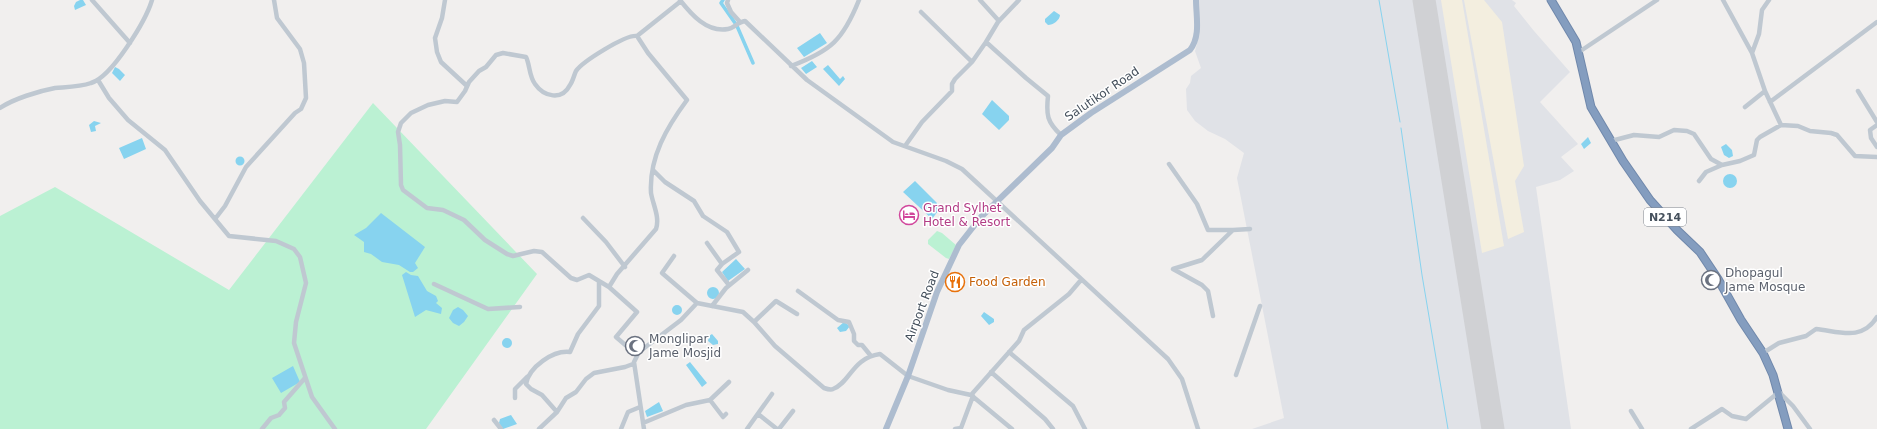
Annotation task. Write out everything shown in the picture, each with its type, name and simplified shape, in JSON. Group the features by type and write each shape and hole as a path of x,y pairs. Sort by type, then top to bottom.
{"highway":[{"name":"N214","path":"1551,0 1567,26 1579,52 1591,107 1634,179 1650,200 1677,230 1700,252 1747,330 1763,353 1779,392 1788,429"}],"main road":[{"name":"Salutikor Road","path":"996,202 1052,148 1061,135 1091,112 1190,50 1194,45 1197,34 1196,0"},
{"name":"Airport Road","path":"886,429 908,376 937,292 959,245 967,232 996,202"}],"street":[{"path":"92,0 130,43"},
{"path":"0,108 6,104 38,92 79,86 93,83 98,80 112,66 130,43 150,7 152,0"},
{"path":"215,219 225,206 246,167 295,114 302,109 306,98 304,63 300,49 277,18 274,0"},
{"path":"445,0 442,18 435,38 437,52 441,62 467,86"},
{"path":"637,355 616,337 637,312 610,287 589,275 577,280 571,278 542,252 534,251 514,256 507,254 485,240 464,220 443,210 427,208 404,190 401,185 400,145 398,132 401,123 411,113 428,105 444,101 457,102 479,71 486,67 496,55 503,52 526,58 535,84 550,96 556,96 570,86 577,70 618,41 637,36 681,0 694,17 711,28 728,29 740,22 745,21 791,66 822,92 893,142 946,161 962,169 996,202 1168,359 1182,379 1198,429"},
{"path":"728,0 727,3 731,12 740,22"},
{"path":"791,66 812,58 833,45 850,22 859,0"},
{"path":"980,0 999,21"},
{"path":"905,146 922,122 952,91 952,84 955,79 972,62 999,21 1019,0"},
{"path":"1579,52 1657,0"},
{"path":"1724,0 1752,53 1765,91 1782,125"},
{"path":"1752,53 1759,34 1762,10 1769,0"},
{"path":"921,12 972,62"},
{"path":"1770,102 1877,22"},
{"path":"610,287 617,274 654,232 657,226 652,193 653,170 664,134 687,100 648,53 637,36"},
{"path":"986,42 1048,96 1046,111 1048,119 1061,135"},
{"path":"98,80 109,98 128,120 165,150 200,201 229,236 276,241 294,249 300,257 306,283 296,322 294,343 312,396 335,429"},
{"path":"1745,107 1765,91"},
{"path":"1858,91 1877,122"},
{"path":"1699,181 1706,172 1722,165 1740,161 1754,155 1757,140 1782,125 1798,126 1810,132 1831,133 1837,135 1855,156 1877,157"},
{"path":"1877,126 1870,130 1869,133 1877,147"},
{"path":"1612,141 1634,135 1659,137 1674,130 1687,131 1694,134 1711,159 1722,165"},
{"path":"1169,164 1197,204 1208,230 1250,229"},
{"path":"653,170 665,182 694,201 703,216 727,232 739,252 722,264 717,270 729,285"},
{"path":"583,218 606,242 625,266"},
{"path":"1213,316 1208,291 1202,285 1173,269 1202,260 1233,230"},
{"path":"707,243 722,264"},
{"path":"674,256 662,273 697,303 743,312 775,346 824,388 833,389 840,384 854,367 871,356 880,354 908,376 948,390 972,396 1012,429"},
{"path":"712,306 729,285 748,270"},
{"path":"955,429 961,428 972,396 1019,341 1024,330 1069,294 1081,280"},
{"path":"515,398 515,389 551,355 562,351 570,352 573,348 578,334 599,306 598,281"},
{"path":"434,284 488,309 520,307"},
{"path":"798,291 838,320 849,322 854,334 854,341 858,345 862,345 871,356"},
{"path":"754,322 776,301 797,314"},
{"path":"644,429 633,364 639,352 681,320 697,303"},
{"path":"1236,375 1260,306"},
{"path":"1763,353 1779,343 1806,336 1816,329 1848,334 1862,330 1873,325 1877,317"},
{"path":"1009,352 1072,406 1085,429"},
{"path":"539,429 557,412 566,398 576,392 586,379 594,373 633,364"},
{"path":"991,372 1045,419 1053,429"},
{"path":"527,377 526,384 531,389 542,395 557,412"},
{"path":"262,429 271,418 279,415 285,408 284,402 305,378"},
{"path":"643,423 686,405 710,400 729,382"},
{"path":"1691,429 1722,409 1732,416 1746,419 1779,392 1793,406 1810,429"},
{"path":"747,429 772,394"},
{"path":"710,400 723,417 726,414"},
{"path":"622,429 628,412 640,407"},
{"path":"758,414 778,429 793,411"},
{"path":"1631,411 1642,429"},
{"path":"494,420 501,429"}],"shaded area":[{"path":"1198,0 1512,0 1516,3 1514,6 1570,72 1540,102 1578,144 1561,157 1574,171 1560,180 1536,187 1571,429 1252,429 1284,418 1237,178 1244,153 1225,139 1208,131 1195,121 1187,110 1186,89 1190,83 1191,76 1201,68 1195,51 1198,40"}],"green space":[{"path":"373,103 537,274 426,429 0,429 0,216 55,187 229,290"},
{"path":"937,231 942,233 956,245 949,259 928,244 928,240"}],"sand":[{"path":"1441,0 1462,0 1504,246 1482,253"},
{"path":"1464,0 1484,0 1502,22 1524,166 1515,181 1524,232 1508,239"}],"water":[{"path":"83,0 86,5 75,10 74,6 76,2"},
{"path":"1054,11 1060,15 1060,17 1056,22 1048,25 1045,22 1045,19"},
{"path":"820,33 827,43 804,57 797,48"},
{"path":"812,61 817,67 806,74 801,68"},
{"path":"828,65 840,79 843,76 845,79 839,86 823,69"},
{"path":"115,67 125,75 120,81 112,73"},
{"path":"992,100 1009,116 1009,120 999,130 982,114"},
{"path":"94,121 101,123 95,126 96,131 91,132 89,125"},
{"path":"1588,137 1591,143 1584,149 1581,144"},
{"path":"142,138 146,149 124,159 119,148"},
{"path":"1726,144 1732,150 1733,156 1729,158 1724,155 1721,147"},
{"path":"238,157 242,157 244,161 242,165 238,165 236,163 236,159"},
{"path":"1730,174 1735,176 1737,181 1735,186 1730,188 1725,186 1723,181 1725,176"},
{"path":"915,181 941,207 932,219 903,192"},
{"path":"381,213 425,247 415,263 418,268 413,272 410,272 399,265 382,262 371,254 364,252 364,242 354,235 366,228"},
{"path":"736,259 745,269 728,281 722,272"},
{"path":"406,272 411,275 418,276 427,291 436,296 438,301 436,303 442,308 441,314 426,310 415,317 402,275"},
{"path":"713,287 717,289 719,293 717,297 713,299 709,297 707,293 709,289"},
{"path":"675,305 679,305 681,306 681,314 675,315 672,312 672,308"},
{"path":"458,307 468,316 459,326 453,323 449,318 453,310"},
{"path":"984,312 994,319 994,322 989,325 981,316"},
{"path":"844,322 850,326 846,331 840,332 837,328"},
{"path":"712,334 718,341 718,344 713,345 708,341 709,336"},
{"path":"505,338 509,338 511,339 511,347 505,348 502,345 502,341"},
{"path":"690,362 707,383 702,387 686,365"},
{"path":"293,366 300,382 281,393 272,378"},
{"path":"659,402 663,411 647,417 645,411"},
{"path":"511,415 517,424 503,429 499,423 500,419"}],"waterway":[{"path":"723,0 721,3 735,23"},
{"path":"1379,0 1400,122"},
{"path":"737,26 753,63"},
{"path":"1401,128 1422,275 1448,429"}],"runway":[{"path":"1424,0 1493,429"}],"place":[{"name":"Grand Sylhet Hotel & Resort","path":"909,215"},
{"name":"Dhopagul Jame Mosque","path":"1711,280"},
{"name":"Food Garden","path":"955,282"},
{"name":"Monglipar Jame Mosjid","path":"635,346"}]}
